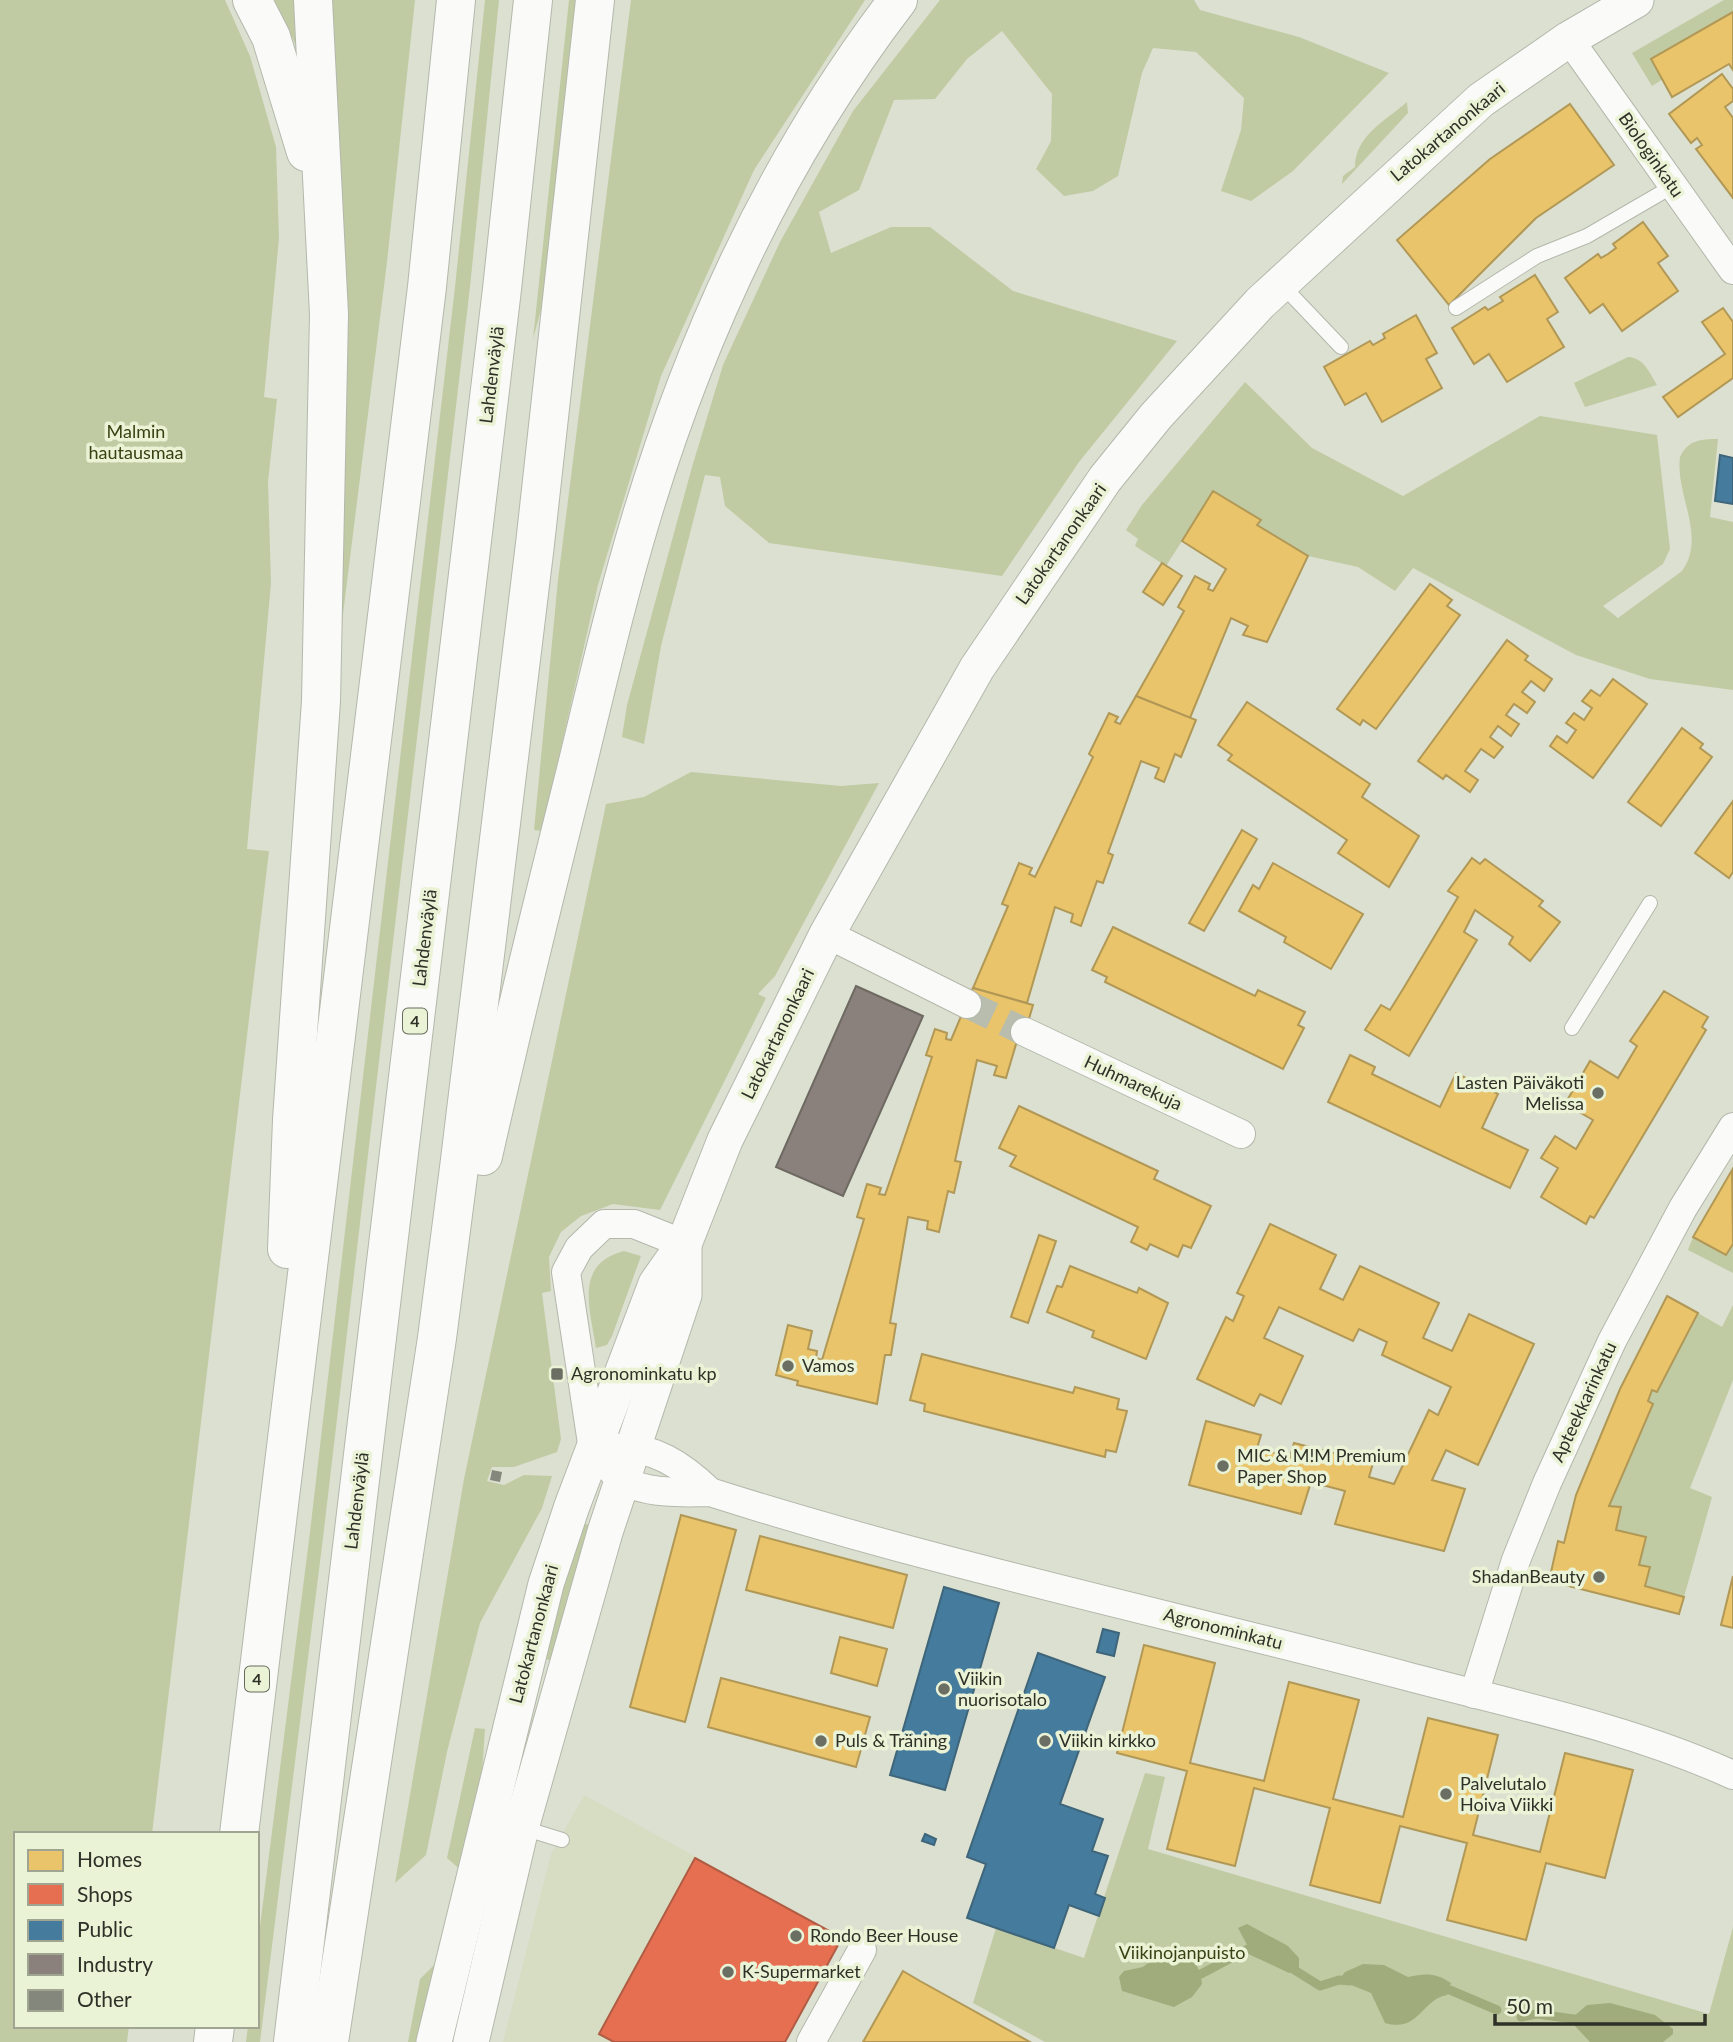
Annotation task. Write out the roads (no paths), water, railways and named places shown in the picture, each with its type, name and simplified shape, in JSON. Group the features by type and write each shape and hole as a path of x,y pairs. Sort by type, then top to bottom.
{"highway":[{"path":"252,0 271,37 305,143 330,314"},
{"path":"276,1524 292,1121 321,701 330,314 313,0"},
{"name":"4","path":"239,1832 427,287 456,0"},
{"name":"Lahdenväylä","path":"293,2042 500,303 533,0"},
{"path":"329,2042 437,1338 535,544 595,0"},
{"path":"437,1338 612,623 641,516 674,417 723,293 774,191 820,109 898,0"}],"street":[{"name":"Latokartanonkaari","path":"471,2042 504,1824 546,1584 593,1450 656,1284 684,1244 725,1140 827,933 976,668 1066,534 1156,416 1280,283 1481,100 1569,39 1636,0"},
{"name":"Biologinkatu","path":"1569,39 1733,270"},
{"path":"827,933 967,1004"},
{"name":"Huhmarekuja","path":"1025,1032 1241,1134"},
{"name":"Apteekkarinkatu","path":"1474,1694 1516,1560 1601,1365 1650,1266 1733,1127"},
{"path":"621,1480 593,1450 566,1272 579,1248 604,1224 634,1224 684,1244"},
{"name":"Latokartanonkaari","path":"433,2042 504,1824 684,1295 684,1244"},
{"name":"Agronominkatu","path":"593,1450 632,1447 685,1467 710,1492"},
{"name":"Agronominkatu","path":"621,1480 675,1493 710,1492 947,1559 1474,1694 1678,1750 1732,1775"},
{"path":"811,2042 862,1950"}],"lane":[{"path":"1456,308 1537,256 1587,236 1673,186"},
{"path":"1280,283 1341,347"},
{"path":"1572,1028 1650,903"},
{"path":"504,1824 562,1840"}],"waterway":[{"path":"1201,1974 1248,1949 1259,1954"},
{"path":"1288,1966 1320,1986 1339,1980 1350,1981"},
{"path":"1440,1989 1450,1990 1497,2010"},
{"path":"1521,2017 1537,2014 1581,2020"}],"tunnel":[{"path":"967,1004 1025,1032"}],"place":[{"name":"Lasten Päiväkoti Melissa","path":"1598,1093"},
{"name":"Vamos","path":"788,1366"},
{"name":"Agronominkatu kp","path":"557,1374"},
{"name":"MIC & M!M Premium Paper Shop","path":"1223,1466"},
{"name":"ShadanBeauty","path":"1599,1577"},
{"name":"Viikin nuorisotalo","path":"944,1689"},
{"name":"Puls & Träning","path":"821,1741"},
{"name":"Viikin kirkko","path":"1045,1741"},
{"name":"Palvelutalo Hoiva Viikki","path":"1446,1794"},
{"name":"Rondo Beer House","path":"796,1936"},
{"name":"K-Supermarket","path":"728,1972"}],"park label":[{"name":"Malmin hautausmaa","path":"136,442"},
{"name":"Viikinojanpuisto","path":"1182,1953"}]}
